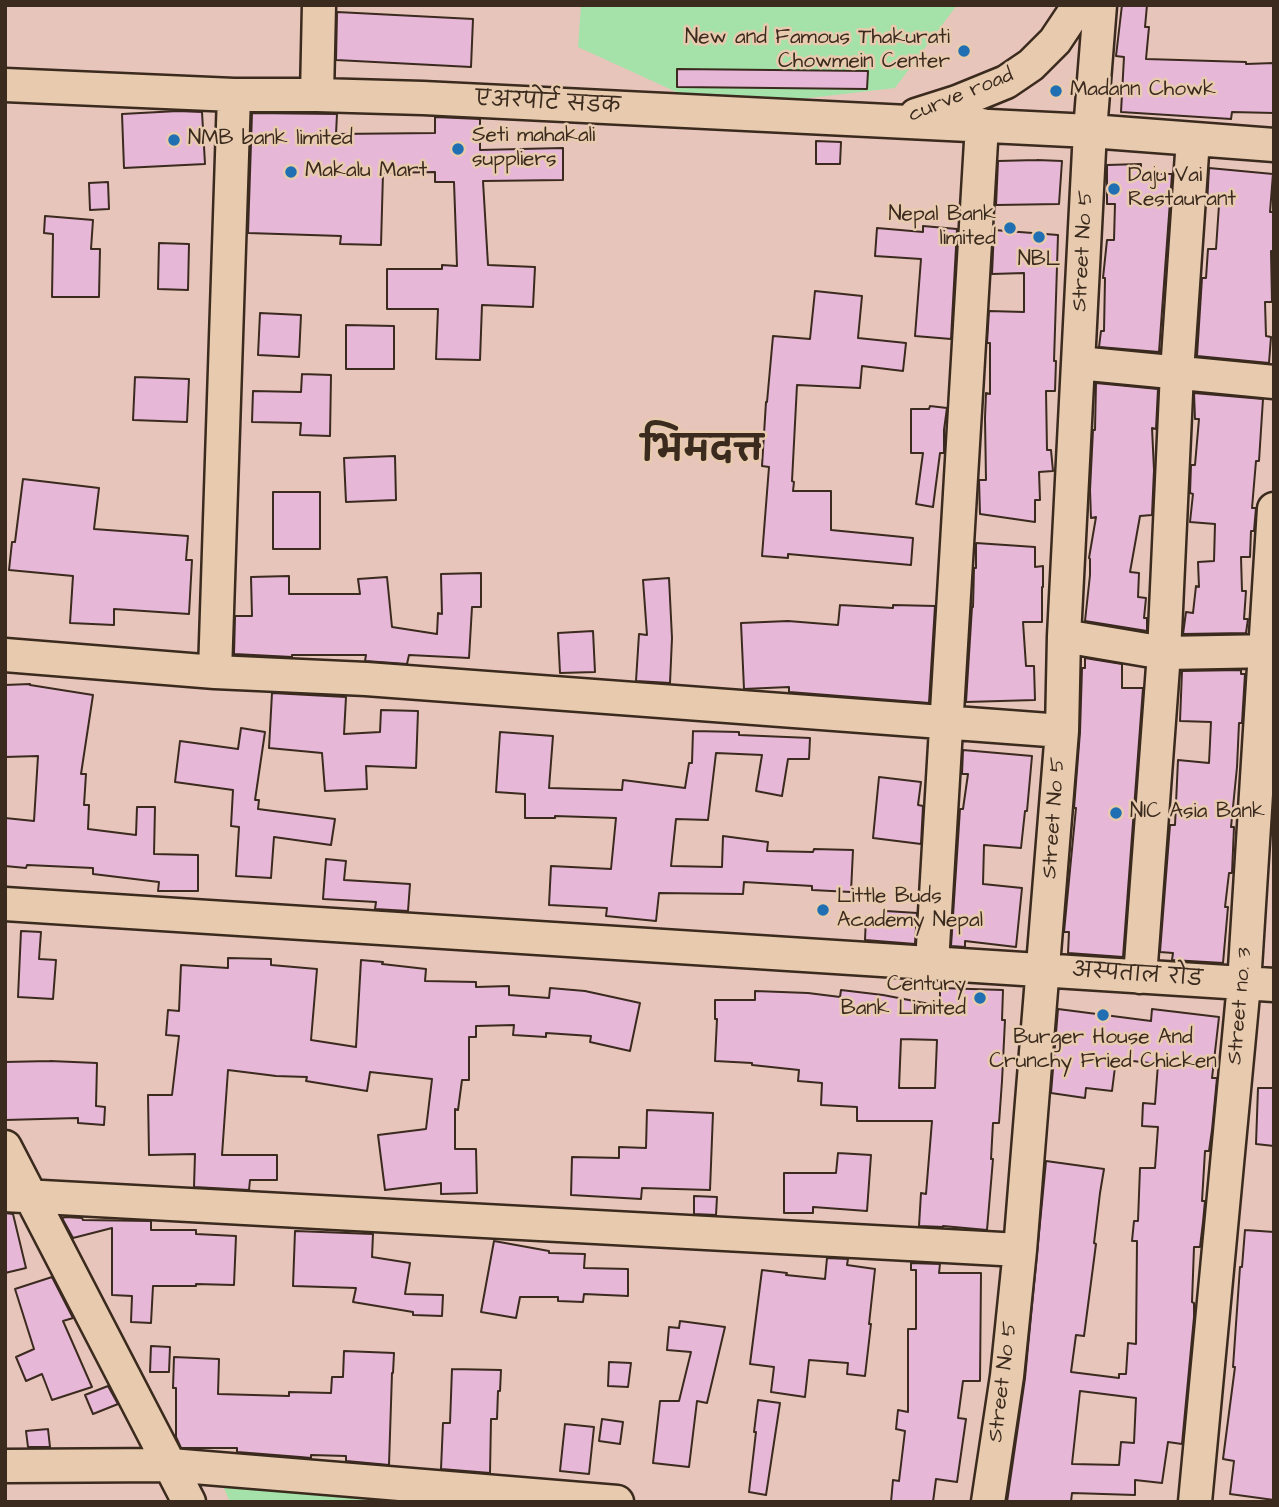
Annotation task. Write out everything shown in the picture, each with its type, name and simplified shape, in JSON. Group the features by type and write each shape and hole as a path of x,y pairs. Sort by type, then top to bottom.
{"street":[{"path":"317,95 319,5"},
{"name":"curve road","path":"895,121 957,102 1006,82 1031,65 1055,41 1079,5"},
{"name":"Street No 5","path":"988,1502 1007,1376 1020,1250 1062,731 1063,636 1090,131 1100,5"},
{"name":"एअरपोर्ट सडक","path":"5,85 423,98 982,125 1274,145"},
{"path":"215,672 234,94"},
{"path":"932,963 982,125"},
{"path":"1140,976 1164,653 1177,372 1193,139"},
{"path":"1078,363 1274,382"},
{"name":"Street no. 3","path":"1195,1502 1259,985 1274,509"},
{"path":"1063,636 1164,653 1269,651"},
{"path":"5,655 1062,731"},
{"name":"अस्पताल रोड","path":"5,904 1259,985"},
{"path":"5,1147 18,1195 170,1465 188,1502"},
{"path":"18,1195 1020,1250"},
{"path":"5,1466 170,1465 617,1502"}],"green space":[{"path":"581,5 957,5 895,88 732,107 696,101 578,47"},
{"path":"223,1486 391,1502 230,1502"}],"building":[{"path":"1122,5 1147,5 1145,27 1149,27 1146,59 1274,63 1274,113 1232,112 1231,119 1121,112 1124,57 1116,56"},
{"path":"337,12 473,19 471,67 336,60"},
{"path":"677,69 868,71 867,89 677,87"},
{"path":"202,112 205,164 124,168 122,114"},
{"path":"252,113 337,114 336,134 435,133 435,117 480,119 480,150 563,148 563,180 483,181 488,265 535,267 533,307 482,305 480,360 436,359 438,309 387,309 387,269 442,269 442,265 457,266 454,182 435,182 435,172 383,173 381,245 340,244 341,236 248,233"},
{"path":"816,141 841,142 840,164 816,164"},
{"path":"998,161 1062,161 1059,204 996,205"},
{"path":"1141,164 1141,174 1172,174 1159,352 1099,347 1101,331 1104,331 1103,278 1107,240 1114,240 1115,204 1107,204 1107,165"},
{"path":"1209,168 1273,174 1270,212 1274,212 1274,251 1271,251 1272,302 1265,302 1266,336 1271,337 1269,363 1197,356 1202,278 1206,278 1208,249 1216,249 1219,205 1207,204"},
{"path":"108,182 109,209 90,210 89,183"},
{"path":"45,216 93,220 91,249 100,249 99,297 52,297 53,234 44,233"},
{"path":"923,226 957,229 951,339 915,336 921,259 875,256 877,228 923,232"},
{"path":"994,230 1058,235 1055,391 1046,391 1047,450 1051,450 1053,471 1039,472 1040,500 1035,500 1035,522 980,514 979,480 986,480 986,393 990,394 990,343 987,343 989,311 1024,312 1024,273 992,274"},
{"path":"159,243 189,244 188,290 158,289"},
{"path":"815,291 862,296 858,338 906,343 903,371 862,366 860,388 797,385 793,491 831,491 831,530 913,538 911,565 788,554 788,558 762,556 769,467 762,466 773,336 810,339"},
{"path":"260,313 301,315 299,357 258,355"},
{"path":"346,325 394,326 394,369 346,369"},
{"path":"302,374 331,375 330,436 300,435 301,423 252,422 253,391 301,392"},
{"path":"135,377 189,379 187,422 133,420"},
{"path":"1096,383 1158,389 1156,429 1152,428 1152,515 1140,516 1130,572 1139,573 1138,597 1146,598 1144,618 1147,618 1147,631 1085,621 1089,558 1096,517 1091,518 1090,490"},
{"path":"1194,393 1263,399 1259,461 1256,461 1252,508 1256,508 1254,531 1251,531 1250,557 1241,557 1242,591 1246,591 1244,619 1248,619 1246,633 1183,634 1186,612 1193,613 1196,586 1199,587 1198,562 1214,561 1215,524 1190,522 1193,494 1190,493 1191,465 1195,465 1199,419 1195,419"},
{"path":"930,406 947,408 944,453 940,453 933,507 916,504 923,453 911,453 911,409 929,409"},
{"path":"395,456 396,500 346,502 344,458"},
{"path":"23,479 99,488 94,529 188,536 186,560 192,560 189,614 114,609 114,625 70,623 73,576 9,570"},
{"path":"273,492 320,492 320,549 273,549"},
{"path":"976,543 1035,547 1035,567 1043,566 1042,622 1023,622 1026,666 1034,666 1035,700 966,702"},
{"path":"481,573 481,607 472,607 469,658 409,655 407,664 365,661 366,655 292,657 234,654 235,616 252,616 251,577 289,576 289,594 360,594 358,579 387,577 392,627 437,634 438,613 442,614 441,574"},
{"path":"669,578 672,638 670,683 636,681 639,634 647,635 643,580"},
{"path":"840,605 893,608 893,605 935,606 929,703 789,692 789,687 744,689 741,623 788,621 838,625"},
{"path":"593,631 595,672 560,673 558,633"},
{"path":"1085,658 1122,664 1122,688 1143,688 1123,957 1068,953 1069,932 1064,932 1076,808 1082,668 1085,668"},
{"path":"1241,670 1241,674 1245,674 1242,723 1239,723 1231,827 1234,827 1232,873 1229,873 1225,907 1228,907 1223,963 1172,960 1173,953 1160,952 1170,825 1175,825 1178,760 1209,763 1211,722 1180,721 1182,671"},
{"path":"30,684 93,695 81,774 86,774 84,805 89,805 88,829 136,835 137,807 155,807 154,854 198,855 198,891 158,891 159,882 93,874 93,868 5,866 5,818 34,821 38,756 5,757 5,685"},
{"path":"272,693 346,697 344,734 380,732 381,710 418,711 416,768 366,766 367,789 325,791 322,753 269,748"},
{"path":"241,728 265,732 255,800 259,800 258,809 335,819 331,845 274,837 271,878 236,876 239,827 231,826 233,790 175,782 180,741 238,749"},
{"path":"693,731 810,738 809,759 788,759 782,796 756,791 762,755 716,753 708,820 676,819 671,866 722,867 723,836 768,842 767,851 853,850 851,892 812,890 812,886 744,882 743,894 659,893 656,921 606,916 607,908 549,905 551,866 611,869 616,818 525,818 525,794 496,792 500,732 553,736 549,788 622,790 623,780 685,788 689,763 692,763"},
{"path":"963,750 1032,756 1021,848 984,845 983,884 1022,888 1016,947 965,941 965,947 951,946 960,809 963,809 968,774 962,774"},
{"path":"879,777 921,782 918,805 923,806 921,844 873,838"},
{"path":"326,859 346,861 344,880 410,884 408,911 375,909 376,902 323,899"},
{"path":"886,911 917,913 915,944 865,940 866,917 886,918"},
{"path":"21,931 41,932 39,959 56,960 53,999 18,997"},
{"path":"228,958 271,959 271,965 317,969 311,1040 356,1047 361,960 426,969 425,981 476,982 476,987 509,986 509,995 549,998 550,988 585,991 640,1003 630,1051 590,1042 591,1036 546,1033 546,1037 513,1035 514,1025 476,1026 476,1037 469,1037 469,1080 462,1080 458,1110 455,1109 455,1149 476,1149 477,1193 441,1194 441,1183 385,1190 378,1135 426,1129 432,1079 370,1072 367,1091 306,1081 307,1077 228,1070 222,1155 277,1155 277,1180 250,1180 249,1190 194,1187 195,1154 149,1155 148,1095 172,1095 179,1036 166,1035 168,1010 179,1011 181,965 228,968"},
{"path":"940,988 1003,990 1002,1020 1005,1020 1002,1081 999,1123 993,1123 987,1230 919,1226 921,1193 926,1194 932,1121 857,1121 857,1107 821,1105 822,1083 798,1081 799,1070 715,1061 715,1000 755,1000 755,991 840,997 841,990 940,1006","holes":["901,1039 937,1040 935,1088 899,1088"]},
{"path":"1058,1009 1151,1021 1152,1009 1219,1017 1212,1078 1217,1078 1212,1130 1209,1151 1205,1151 1203,1222 1200,1247 1194,1247 1194,1317 1182,1444 1168,1442 1162,1483 1135,1480 1135,1495 1072,1493 1071,1502 1007,1502 1025,1378 1046,1161 1104,1169 1084,1336 1076,1335 1071,1372 1119,1378 1119,1374 1126,1374 1128,1343 1136,1344 1137,1241 1132,1241 1134,1221 1138,1221 1140,1168 1155,1168 1158,1127 1142,1126 1143,1103 1155,1104 1158,1064 1116,1059 1112,1091 1086,1088 1085,1098 1051,1093","holes":["1080,1391 1136,1398 1134,1443 1121,1442 1119,1465 1072,1464"]},
{"path":"5,1062 97,1063 96,1106 105,1107 104,1125 78,1123 78,1118 5,1120"},
{"path":"1258,1088 1274,1088 1274,1146 1256,1144"},
{"path":"647,1110 713,1113 710,1190 642,1188 641,1199 571,1195 572,1157 619,1158 619,1147 646,1148"},
{"path":"838,1153 871,1155 867,1211 813,1207 813,1213 784,1213 784,1173 836,1173"},
{"path":"694,1196 717,1197 716,1215 694,1214"},
{"path":"5,1213 13,1214 26,1268 5,1273"},
{"path":"62,1218 83,1220 151,1221 151,1230 196,1230 196,1234 236,1236 234,1285 153,1286 151,1323 131,1322 132,1296 112,1295 112,1228 73,1238"},
{"path":"1245,1230 1274,1232 1274,1500 1230,1494 1234,1461 1223,1459 1235,1367 1240,1267"},
{"path":"295,1231 373,1234 372,1257 410,1263 405,1294 443,1295 442,1316 413,1315 413,1312 353,1302 356,1288 293,1286"},
{"path":"494,1241 549,1253 585,1254 584,1268 628,1269 628,1296 584,1294 583,1302 558,1301 558,1297 520,1297 516,1318 481,1312"},
{"path":"827,1258 848,1259 847,1265 875,1269 865,1376 847,1374 848,1363 809,1360 805,1397 771,1392 774,1367 750,1364 762,1270 825,1279"},
{"path":"911,1263 940,1264 939,1273 981,1273 980,1381 963,1381 958,1418 966,1419 957,1482 936,1479 933,1502 891,1502 893,1480 899,1481 905,1431 896,1429 898,1410 908,1412 908,1329 916,1329 916,1270 911,1270"},
{"path":"52,1277 73,1318 63,1321 92,1387 52,1400 42,1374 26,1381 16,1357 34,1349 15,1289"},
{"path":"680,1321 725,1327 707,1403 697,1401 689,1467 653,1463 660,1401 679,1401 691,1352 667,1350 669,1327 679,1328"},
{"path":"151,1346 170,1347 169,1372 150,1372"},
{"path":"344,1351 394,1353 389,1465 346,1461 346,1456 311,1455 311,1458 237,1452 237,1448 181,1448 176,1437 174,1357 219,1359 218,1394 289,1396 289,1392 331,1393 332,1377 343,1377"},
{"path":"609,1362 631,1363 628,1387 608,1386"},
{"path":"452,1369 501,1370 497,1419 491,1419 490,1473 441,1469 443,1423 450,1423"},
{"path":"108,1386 118,1404 93,1414 85,1395"},
{"path":"758,1400 780,1403 766,1495 749,1492"},
{"path":"602,1419 623,1422 620,1444 599,1441"},
{"path":"565,1424 594,1427 589,1474 560,1471"},
{"path":"48,1429 50,1447 28,1447 26,1431"}],"place":[{"name":"New and Famous Thakurati Chowmein Center","path":"964,51"},
{"name":"Madann Chowk","path":"1056,91"},
{"name":"NMB bank limited","path":"174,140"},
{"name":"Seti mahakali suppliers","path":"458,149"},
{"name":"Makalu Mart","path":"291,172"},
{"name":"Daju Vai Restaurant","path":"1114,189"},
{"name":"Nepal Bank limited","path":"1010,228"},
{"name":"NBL","path":"1039,237"},
{"name":"NIC Asia Bank","path":"1116,813"},
{"name":"Little Buds Academy Nepal","path":"823,910"},
{"name":"Century Bank Limited","path":"980,998"},
{"name":"Burger House And Crunchy Fried Chicken","path":"1103,1015"}],"district":[{"name":"भिमदत्त","path":"702,453"}]}
